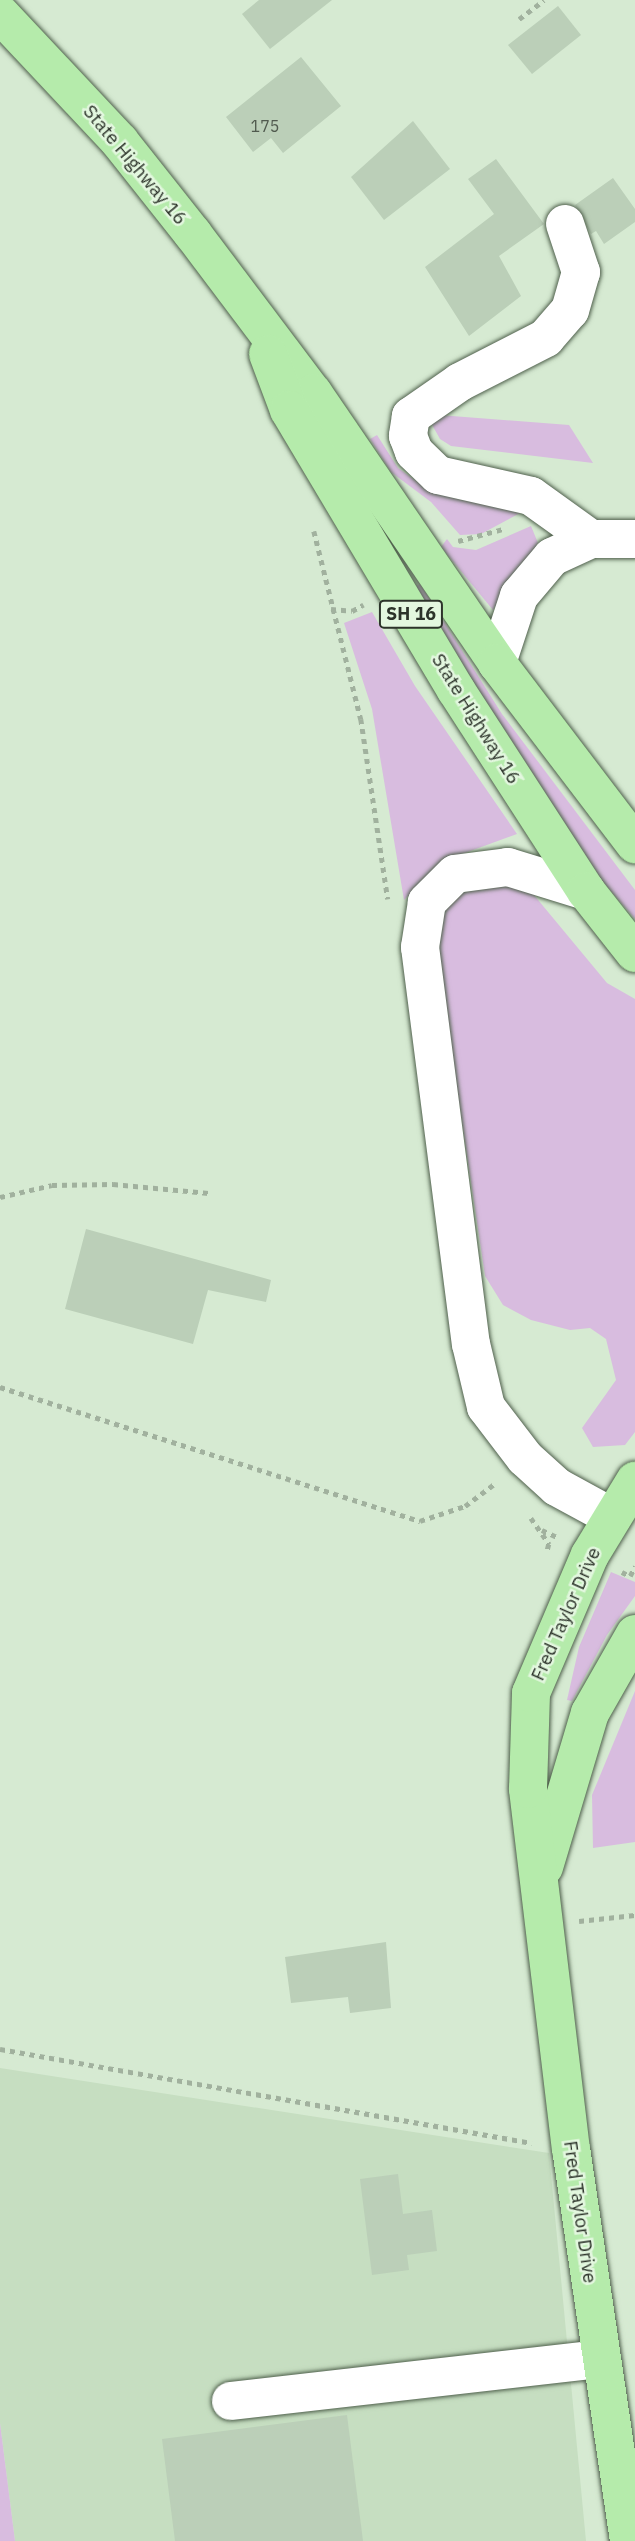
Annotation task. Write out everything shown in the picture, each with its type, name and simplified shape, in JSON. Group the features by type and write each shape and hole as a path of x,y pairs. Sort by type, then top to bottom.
{"main road":[{"name":"State Highway 16","path":"0,14 120,142 258,326 313,393 497,663 635,844"},
{"name":"State Highway 16","path":"258,326 289,410 456,691 586,891 635,953"},
{"name":"Fred Taylor Drive","path":"629,2541 571,2150 528,1789 531,1693 590,1555 635,1481"},
{"name":"Fred Taylor Drive","path":"540,1883 590,1713 635,1634"}],"lane":[{"path":"565,223 581,272 570,310 546,338 460,382 411,416 408,436 414,452 438,475 531,496 591,540"},
{"path":"497,663 520,596 534,574 552,557 591,540 635,539"},
{"path":"586,891 508,867 474,868 439,886 421,924 478,1382 486,1407 525,1458 556,1487 612,1517"},
{"path":"231,2401 602,2359"}],"path":[{"path":"519,19 544,0"},
{"path":"311,517 331,609 352,611 370,601"},
{"path":"449,532 457,541 482,539 514,524"},
{"path":"0,1197 52,1185 113,1184 209,1193"},
{"path":"0,1387 421,1521 465,1506 525,1458"},
{"path":"543,1925 635,1915"},
{"path":"0,2049 571,2150"}],"shaded area":[{"path":"426,414 569,425 593,463 451,446 440,439"},
{"path":"377,435 398,468 419,483 522,512 481,534 460,535 431,502 391,472 370,439"},
{"path":"531,526 538,543 493,610 441,547 447,539 453,547 476,550"},
{"path":"420,584 502,714 635,890 635,919 604,883 408,591"},
{"path":"372,612 415,686 517,834 443,861 404,900 372,709 344,623"},
{"path":"524,883 607,983 635,999 635,1432 625,1445 593,1447 582,1428 616,1380 606,1339 590,1328 570,1330 531,1320 503,1305 485,1276 433,928 448,891"},
{"path":"611,1572 635,1582 635,1596 607,1635 572,1701 567,1700 579,1647"},
{"path":"635,1691 635,1842 593,1848 592,1795"},
{"path":"0,2068 549,2153 586,2541 15,2541 0,2423"},
{"path":"0,2423 15,2541 0,2541"}],"building":[{"path":"259,0 332,0 270,49 242,14"},
{"path":"558,6 581,35 532,74 508,45"},
{"path":"301,57 341,106 283,153 271,138 253,152 226,117"},
{"path":"413,121 450,169 384,220 351,177"},
{"path":"496,159 544,224 499,256 521,296 469,336 425,267 494,214 468,179"},
{"path":"613,178 635,209 635,222 604,244 596,231 591,234 575,205"},
{"path":"86,1229 271,1280 266,1302 208,1290 193,1344 65,1309"},
{"path":"386,1942 391,2008 350,2013 348,1997 291,2003 285,1957"},
{"path":"398,2174 403,2214 432,2210 437,2251 407,2255 409,2270 372,2275 360,2179"},
{"path":"347,2415 363,2541 175,2541 162,2439"}]}
